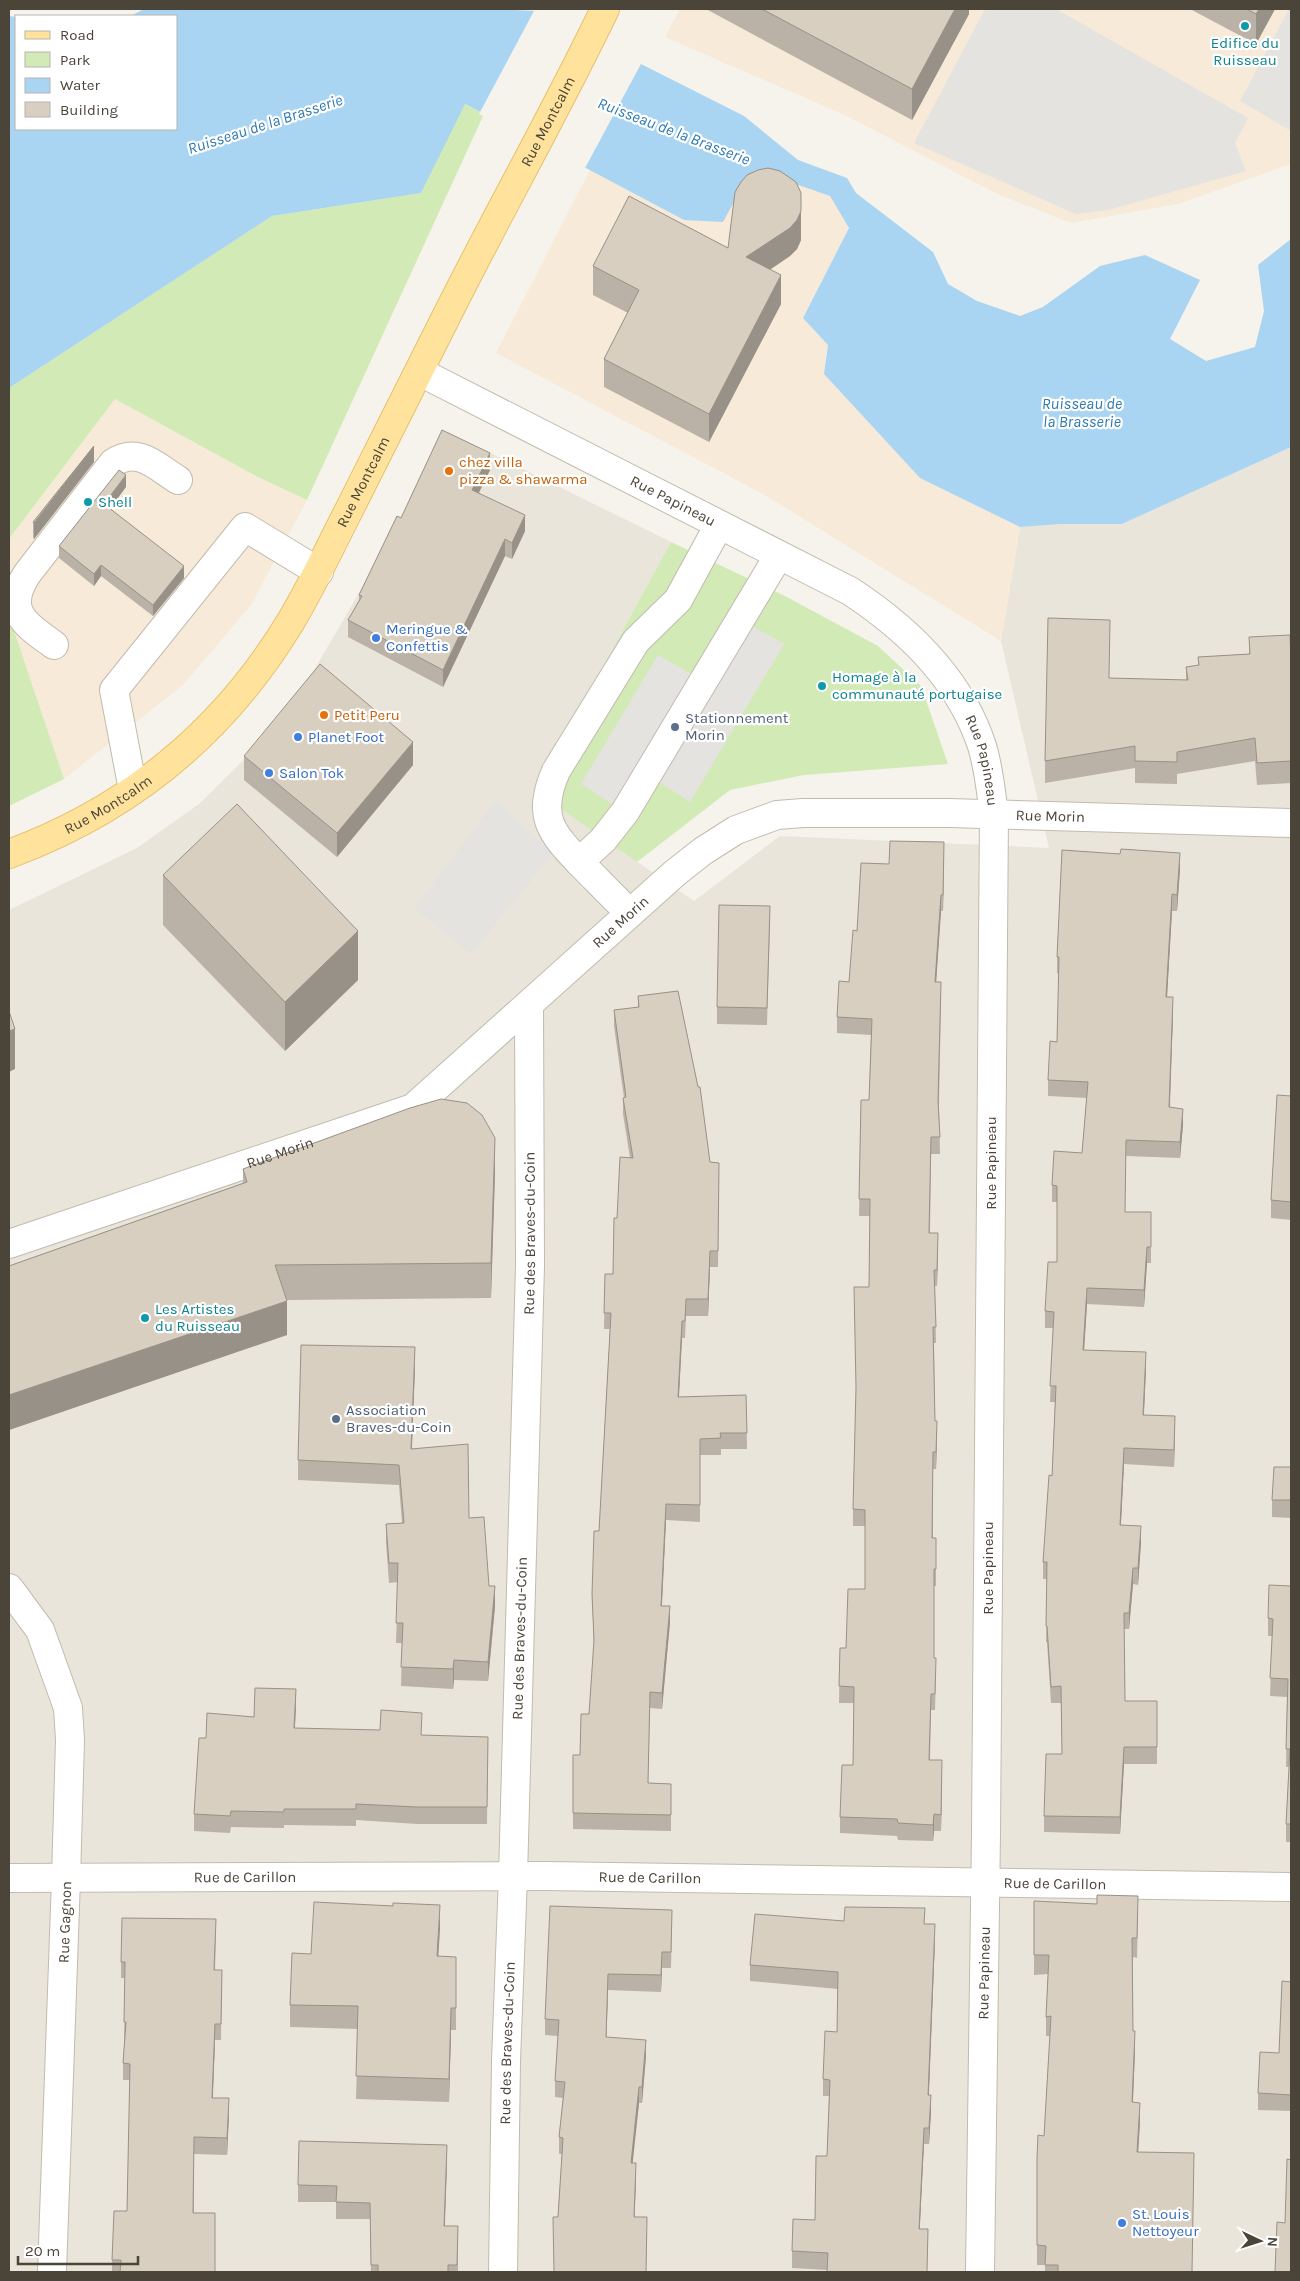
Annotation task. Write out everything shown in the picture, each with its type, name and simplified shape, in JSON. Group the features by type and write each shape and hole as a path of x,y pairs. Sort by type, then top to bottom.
{"main road":[{"name":"Rue Montcalm","path":"9,854 78,824 133,790 188,749 229,707 270,653 318,572 524,165 603,14"}],"street":[{"name":"Rue Papineau","path":"420,372 850,591 872,606 919,647 940,670 959,696 972,721 988,770 994,814 980,2272"},
{"path":"54,645 25,622 19,615 15,600 19,586 36,561 113,463 122,457 132,455 143,458 178,480"},
{"path":"630,913 561,844 545,835 550,785 556,771 636,641 678,600 719,525"},
{"path":"133,790 114,690 245,527 318,572"},
{"path":"579,862 614,828 625,812 779,555"},
{"name":"Rue Morin","path":"9,1244 413,1108 529,1006 675,873 719,840 754,822 777,815 803,813 994,814 1291,823"},
{"name":"Rue des Braves-du-Coin","path":"503,2272 506,2061 530,1266 529,1006"},
{"name":"Rue Gagnon","path":"9,1588 40,1630 68,1708 70,1740 52,2272"},
{"name":"Rue de Carillon","path":"9,1878 513,1876 1291,1887"}],"shaded area":[{"path":"680,9 1291,9 1291,164 1178,204 1071,223 997,194 845,115 665,37"},
{"path":"985,9 1056,9 1248,118 1235,143 1246,171 1108,210 1076,214 914,143"},
{"path":"1289,9 1291,9 1291,131 1240,101"},
{"path":"590,170 684,220 740,191 794,183 830,196 849,228 803,317 828,345 824,374 920,478 1020,527 1001,641 763,494 496,353"},
{"path":"115,399 256,476 307,500 251,605 183,685 64,779 9,616 9,539"},
{"path":"448,432 671,542 535,791 694,901 780,836 1049,848 1001,641 1020,527 1061,524 1122,524 1291,447 1291,2272 9,2272 9,910 137,848 199,804 286,718 348,612"},
{"name":"Stationnement Morin","path":"740,619 784,644 690,802 647,774 625,812 581,784 658,655 703,681"},
{"path":"496,800 553,854 471,954 414,908"}],"green space":[{"path":"464,104 484,114 307,500 256,476 115,399 9,539 9,388 272,216 421,193"},
{"path":"671,542 785,596 878,646 921,686 948,764 804,775 730,790 637,862 535,791"},
{"path":"9,616 64,779 9,806"}],"water":[{"name":"Ruisseau de la Brasserie","path":"144,9 494,9 536,11 744,116 798,160 847,178 856,193 933,252 948,284 977,301 1020,316 1043,307 1100,266 1145,255 1200,280 1170,339 1206,361 1255,347 1264,311 1258,265 1291,239 1291,447 1122,524 1061,524 1020,527 920,478 824,374 828,345 803,318 849,228 830,196 793,183 740,191 723,222 684,220 465,104 421,193 272,216 9,388 9,16 15,17 15,130 178,130 178,15 133,15"}],"pier":[{"path":"535,9 642,62 584,170 479,114"}],"building":[{"path":"762,9 955,9 912,89"},
{"path":"1247,9 1259,9 1256,14"},
{"path":"768,168 780,171 796,182 801,193 801,211 797,220 790,228 746,257 781,275 709,414 604,359 639,290 593,266 629,196 728,248 735,192 747,175"},
{"path":"442,430 490,453 472,490 525,515 512,543 505,539 443,670 348,620 362,596 359,595 397,516 401,518"},
{"path":"94,446 34,523 33,522"},
{"name":"Shell","path":"119,470 126,475 104,504 184,566 153,605 101,565 94,574 59,546"},
{"path":"1048,618 1110,620 1109,678 1188,680 1186,667 1199,665 1198,657 1250,654 1249,637 1290,635 1291,761 1257,763 1255,738 1177,752 1177,762 1135,761 1135,746 1045,761"},
{"path":"320,664 413,742 337,833 244,756"},
{"path":"237,804 358,931 285,1002 163,875"},
{"path":"890,841 944,842 943,895 941,895 935,982 941,982 938,1101 940,1137 931,1137 929,1233 938,1233 937,1270 934,1270 936,1327 933,1327 935,1421 937,1421 936,1452 933,1452 932,1538 936,1538 934,1658 936,1658 935,1694 931,1694 929,1760 942,1760 941,1815 934,1814 933,1825 898,1823 897,1819 840,1817 842,1765 853,1765 854,1687 839,1686 840,1648 846,1648 848,1589 865,1589 865,1510 853,1509 856,1387 854,1287 869,1287 870,1199 859,1199 861,1100 869,1100 872,1019 837,1017 839,981 849,982 853,930 857,931 861,863 889,864"},
{"path":"1121,849 1180,853 1177,895 1172,894 1166,997 1173,997 1169,1107 1183,1109 1180,1142 1126,1140 1125,1212 1151,1212 1151,1247 1147,1247 1144,1290 1087,1288 1083,1350 1146,1352 1143,1415 1175,1416 1174,1450 1124,1448 1120,1525 1141,1526 1138,1568 1133,1568 1129,1613 1124,1613 1125,1701 1157,1701 1157,1747 1124,1747 1120,1817 1044,1816 1046,1754 1062,1754 1061,1686 1051,1687 1046,1626 1047,1562 1043,1562 1049,1475 1052,1476 1056,1386 1050,1386 1054,1312 1045,1311 1048,1262 1057,1262 1057,1186 1052,1185 1054,1151 1082,1153 1088,1082 1048,1080 1050,1041 1057,1042 1059,957 1057,957 1062,850 1120,854"},
{"path":"719,905 770,906 767,1008 717,1007"},
{"path":"678,991 698,1087 700,1087 710,1162 719,1163 718,1251 710,1251 708,1299 686,1299 685,1321 682,1321 678,1397 746,1395 747,1433 720,1433 721,1438 700,1439 700,1505 666,1504 661,1606 670,1606 662,1693 650,1692 648,1783 671,1784 671,1815 573,1813 573,1755 580,1755 581,1714 589,1714 594,1640 592,1594 594,1531 599,1531 611,1313 604,1313 605,1274 613,1274 614,1218 617,1218 620,1157 633,1158 623,1098 626,1097 614,1010 639,1007 638,996"},
{"path":"9,1011 15,1029 9,1031"},
{"path":"1277,1095 1291,1096 1291,1202 1271,1200"},
{"path":"441,1099 467,1103 482,1115 495,1138 491,1263 275,1265 287,1301 9,1395 9,1266 247,1182 243,1169 410,1108"},
{"path":"301,1345 415,1347 411,1449 468,1444 469,1518 484,1517 489,1586 495,1586 488,1662 454,1660 453,1669 401,1667 403,1623 396,1623 398,1563 389,1563 386,1524 404,1523 399,1465 298,1460"},
{"path":"1274,1467 1291,1467 1291,1500 1272,1500"},
{"path":"1269,1585 1291,1586 1291,1824 1286,1824 1290,1749 1286,1749 1288,1679 1270,1678 1273,1619 1268,1618"},
{"path":"255,1688 296,1689 294,1728 380,1730 381,1710 422,1713 421,1735 488,1737 487,1807 417,1807 356,1804 356,1809 284,1809 284,1812 231,1811 230,1816 194,1814 199,1738 206,1738 207,1713 254,1717"},
{"path":"1097,1895 1138,1896 1137,1938 1132,1938 1133,2031 1135,2031 1132,2102 1140,2103 1137,2152 1194,2153 1192,2272 1058,2272 1058,2265 1045,2265 1046,2246 1037,2245 1038,2135 1044,2136 1051,2016 1046,2017 1049,1955 1034,1955 1034,1901 1097,1904"},
{"path":"314,1902 393,1906 393,1903 440,1905 437,1956 456,1957 456,2008 451,2008 449,2079 356,2076 358,2006 290,2005 292,1953 311,1954"},
{"path":"550,1906 672,1910 671,1952 662,1952 661,1975 608,1974 606,2037 646,2040 642,2087 639,2087 631,2163 636,2163 634,2217 647,2217 646,2272 554,2272 553,2217 558,2217 563,2138 559,2137 565,2082 555,2081 559,2020 545,2019"},
{"path":"845,1907 925,1908 924,1924 935,1924 928,2095 931,2095 929,2128 924,2128 919,2229 928,2229 927,2272 827,2272 828,2253 792,2251 793,2219 815,2220 816,2156 827,2156 830,2080 823,2079 825,2031 837,2032 838,1972 750,1965 755,1914 844,1921"},
{"path":"122,1918 216,1919 214,1970 222,1970 221,2024 215,2024 212,2098 229,2098 227,2138 194,2137 193,2213 215,2213 215,2272 120,2272 121,2260 112,2260 114,2211 127,2211 130,2064 123,2063 126,2022 124,2022 125,1962 121,1962"},
{"path":"1282,1981 1291,1982 1291,2095 1258,2093 1260,2052 1279,2053"},
{"path":"299,2141 447,2145 444,2226 458,2226 457,2265 448,2265 448,2272 378,2272 378,2265 371,2265 370,2203 336,2202 337,2186 298,2185"},
{"path":"1287,2159 1291,2160 1291,2272 1275,2272 1277,2222 1285,2223"}],"place":[{"name":"Edifice du Ruisseau","path":"1245,26"},
{"name":"chez villa pizza & shawarma","path":"449,471"},
{"name":"Shell","path":"88,502"},
{"name":"Meringue & Confettis","path":"376,638"},
{"name":"Homage à la communauté portugaise","path":"822,686"},
{"name":"Petit Peru","path":"324,715"},
{"name":"Stationnement Morin","path":"675,727"},
{"name":"Planet Foot","path":"298,737"},
{"name":"Salon Tok","path":"269,773"},
{"name":"Les Artistes du Ruisseau","path":"145,1318"},
{"name":"Association Braves-du-Coin","path":"336,1419"},
{"name":"St. Louis Nettoyeur","path":"1122,2223"}]}
